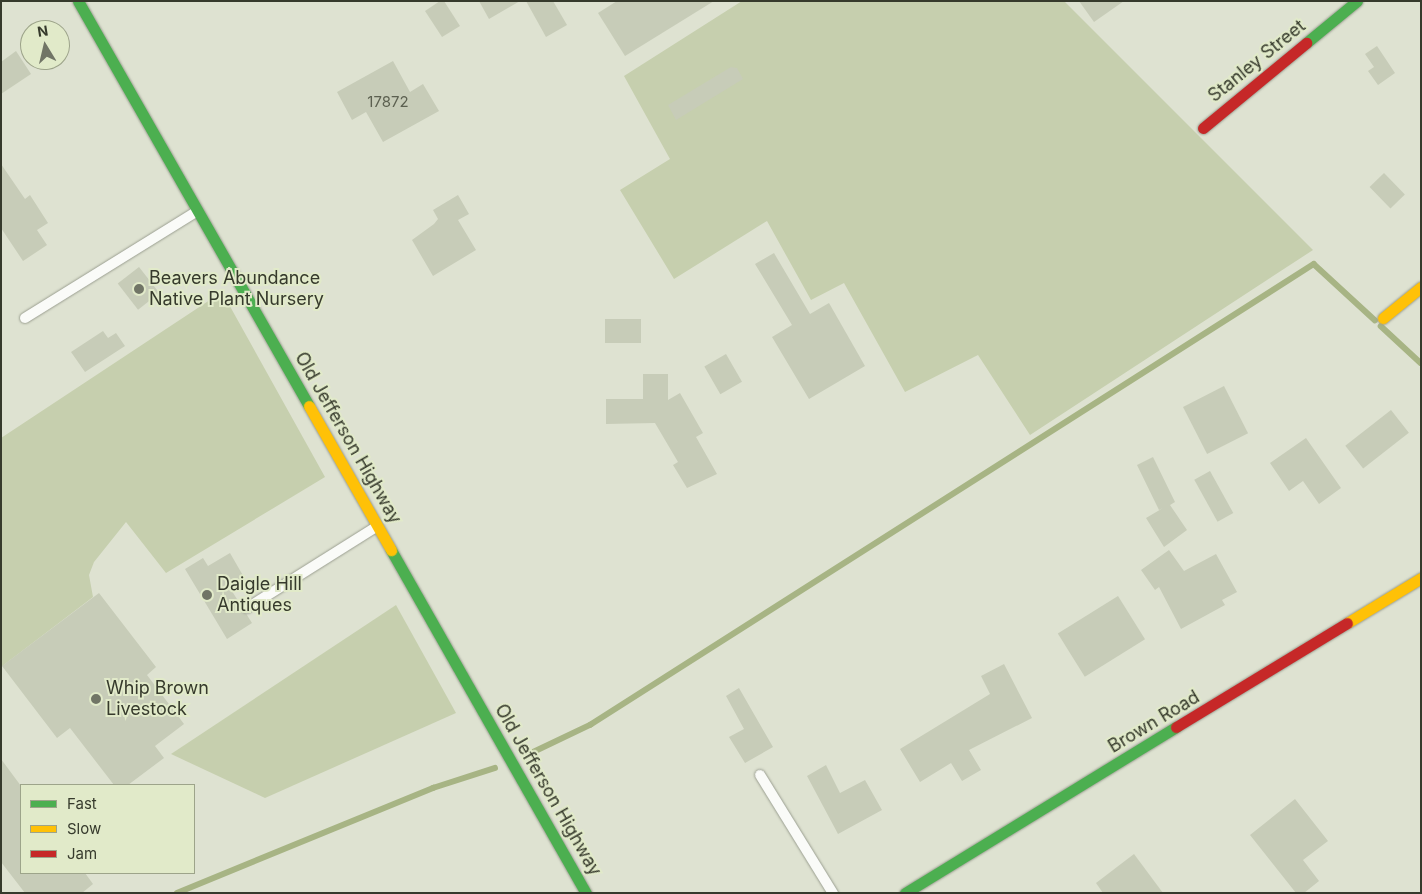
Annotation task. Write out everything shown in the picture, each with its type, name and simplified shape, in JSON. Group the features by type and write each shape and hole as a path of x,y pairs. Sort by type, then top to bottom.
{"main road":[{"name":"Old Jefferson Highway","path":"78,1 200,210 586,893"},
{"name":"Stanley Street","path":"1203,128 1357,1"},
{"path":"1383,318 1421,287"},
{"name":"Brown Road","path":"905,893 1421,578"}],"lane":[{"path":"25,318 200,210"},
{"path":"247,608 379,525"},
{"path":"760,775 833,893"}],"green space":[{"path":"742,1 1064,1 1313,250 1030,435 978,355 905,392 844,283 811,300 767,221 674,279 620,190 670,159 624,76"},
{"path":"222,292 325,477 166,573 126,522 94,562 89,575 93,597 1,667 1,438"},
{"path":"396,605 456,713 265,798 171,754"}],"building":[{"path":"440,1 444,1 460,26 442,37 425,11"},
{"path":"479,1 520,1 489,19"},
{"path":"526,1 553,1 567,25 546,37"},
{"path":"617,1 714,1 625,56 598,13"},
{"path":"1079,1 1124,1 1094,22"},
{"path":"1377,46 1395,73 1378,85 1368,71 1374,67 1365,54"},
{"path":"16,51 20,57 20,70 28,70 31,74 1,94 1,62"},
{"path":"393,61 410,92 423,84 439,111 383,142 366,112 352,120 337,92"},
{"path":"731,67 737,68 743,79 676,120 668,105"},
{"path":"1,164 25,199 30,195 48,223 37,230 47,245 23,261 1,228"},
{"path":"1384,173 1405,195 1390,208 1370,187"},
{"path":"458,195 469,214 458,220 476,250 433,276 412,240 438,219 433,210"},
{"path":"774,253 810,314 829,303 865,366 809,399 772,337 792,325 755,264"},
{"name":"Beavers Abundance Native Plant Nursery","path":"139,267 159,293 138,310 118,284"},
{"path":"605,319 641,319 641,343 605,343"},
{"path":"103,331 108,338 116,333 125,346 85,372 71,352"},
{"path":"726,354 742,382 720,394 704,366"},
{"path":"643,374 668,374 668,400 680,393 703,433 696,437 717,474 687,488 673,465 678,462 655,423 606,424 606,399 643,399"},
{"path":"1224,386 1248,433 1207,454 1183,407"},
{"path":"1391,410 1409,433 1363,469 1345,446"},
{"path":"1306,438 1341,488 1319,504 1303,481 1289,491 1270,463"},
{"path":"1153,457 1175,502 1170,505 1187,530 1164,547 1146,518 1163,508 1159,510 1137,465"},
{"path":"1210,471 1233,513 1218,522 1194,480"},
{"path":"1169,550 1184,571 1216,554 1237,592 1222,600 1225,605 1181,629 1159,587 1155,590 1141,570"},
{"name":"Daigle Hill Antiques","path":"230,553 245,579 230,588 252,623 227,639 185,569 203,558 208,566"},
{"name":"Whip Brown Livestock","path":"99,593 156,667 147,675 184,724 155,746 164,758 129,784 113,784 70,728 57,738 2,666"},
{"path":"1118,596 1145,639 1085,677 1058,634"},
{"path":"1004,664 1032,718 969,750 981,770 962,781 951,763 920,782 900,749 990,694 981,676"},
{"path":"739,688 773,747 745,763 729,737 744,729 726,696"},
{"path":"1,759 20,785 20,874 86,874 93,884 82,893 25,893 1,862"},
{"path":"826,765 840,793 865,780 882,810 838,834 807,776"},
{"path":"1295,799 1328,841 1303,860 1319,881 1304,893 1296,893 1250,835"},
{"path":"1134,854 1163,893 1103,893 1096,883"}],"waterway":[{"path":"527,755 590,725 1314,264 1375,320"},
{"path":"1381,326 1421,363"},
{"path":"177,893 433,788 495,768"}],"traffic: fast":[{"path":"78,1 309,406"},
{"path":"1306,43 1357,1"},
{"path":"391,550 586,893"},
{"path":"905,893 1176,727"}],"traffic: slow":[{"path":"1383,318 1421,287"},
{"path":"309,406 391,550"},
{"path":"1347,623 1421,578"}],"traffic: jam":[{"path":"1203,128 1306,43"},
{"path":"1176,727 1347,623"}],"place":[{"name":"Beavers Abundance Native Plant Nursery","path":"139,289"},
{"name":"Daigle Hill Antiques","path":"207,595"},
{"name":"Whip Brown Livestock","path":"96,699"}]}
